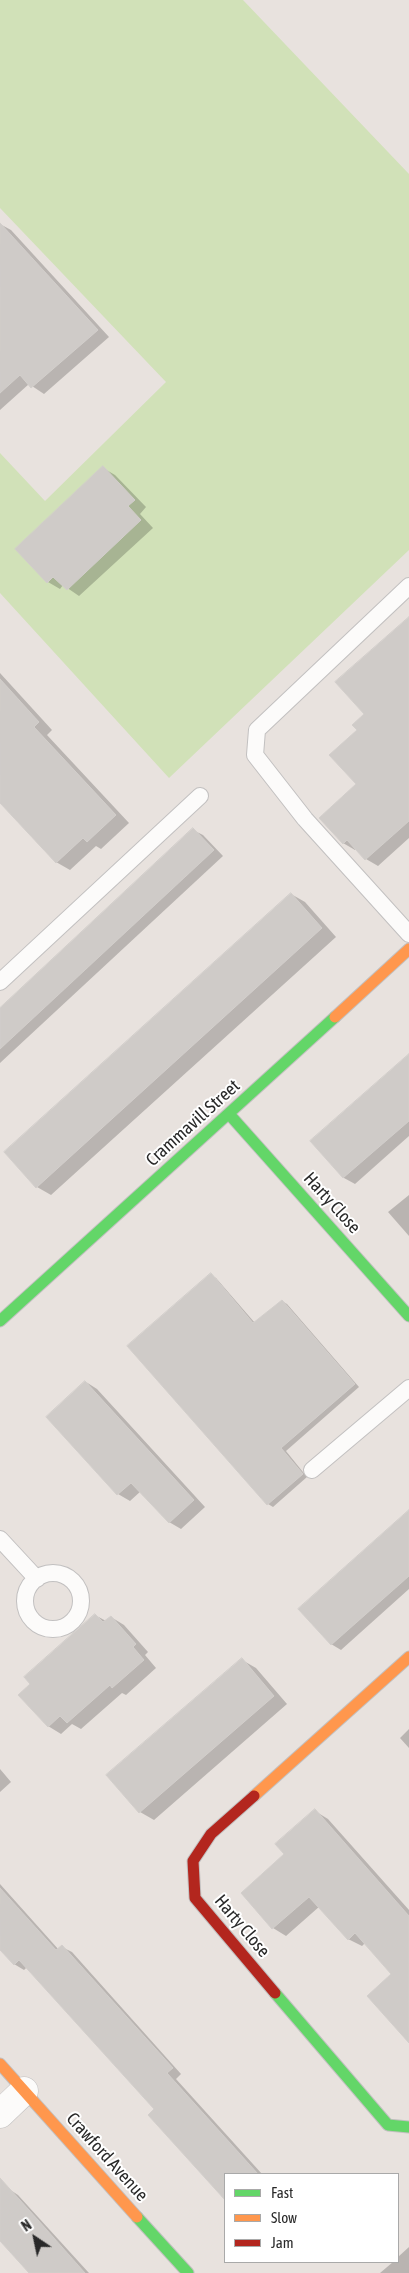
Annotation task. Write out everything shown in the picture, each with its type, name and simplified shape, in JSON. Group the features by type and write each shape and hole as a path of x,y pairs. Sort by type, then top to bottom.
{"street":[{"name":"Crammavill Street","path":"0,1321 229,1114 406,958"},
{"name":"Harty Close","path":"229,1114 409,1316"},
{"name":"Harty Close","path":"409,1657 211,1834 194,1861 195,1898 388,2125 409,2127"},
{"name":"Crawford Avenue","path":"0,2064 188,2273"},
{"path":"0,2114 24,2091"}],"lane":[{"path":"409,586 257,730 255,755 305,819 409,934"},
{"path":"0,982 200,796"},
{"path":"312,1470 409,1388"},
{"path":"0,1539 36,1579"}],"green space":[{"path":"0,0 243,0 409,174 409,550 169,778 0,593 0,453 45,501 166,382 0,208"}],"building":[{"path":"0,223 98,330 31,388 20,375 0,393"},
{"path":"103,466 135,500 128,506 141,520 67,590 53,577 47,583 15,549"},
{"path":"409,617 409,821 365,860 347,840 343,844 319,818 356,784 329,755 357,730 352,725 364,714 335,682"},
{"path":"0,679 39,722 34,727 116,815 87,842 83,838 56,863 0,803"},
{"path":"193,828 214,850 0,1049 0,1008"},
{"path":"291,893 322,928 36,1188 4,1152"},
{"path":"409,1054 409,1121 343,1178 310,1141"},
{"path":"211,1273 253,1323 282,1300 355,1384 281,1448 303,1474 267,1505 127,1346"},
{"path":"85,1381 194,1500 169,1523 131,1483 117,1495 46,1417"},
{"path":"409,1510 409,1576 331,1645 298,1609"},
{"path":"95,1614 103,1622 111,1616 136,1644 133,1647 144,1660 112,1688 110,1685 67,1723 60,1716 48,1727 18,1695 30,1684 24,1677"},
{"path":"242,1658 274,1696 139,1813 106,1775"},
{"path":"315,1809 409,1916 409,2043 367,1996 391,1974 355,1933 348,1940 309,1897 272,1929 241,1893 284,1854 275,1844"},
{"path":"0,1888 56,1950 62,1945 173,2068 167,2073 257,2173 224,2173 224,2199 148,2115 154,2109 19,1960 14,1965 0,1950"},
{"path":"0,2178 85,2273 29,2273 0,2241"}],"traffic: fast":[{"path":"0,1321 335,1017"},
{"path":"229,1114 409,1316"},
{"path":"275,1993 388,2125 409,2127"},
{"path":"137,2217 188,2273"}],"traffic: slow":[{"path":"335,1017 409,949"},
{"path":"254,1796 409,1657"},
{"path":"0,2064 137,2217"}],"traffic: jam":[{"path":"254,1796 211,1834 193,1861 195,1898 275,1993"}]}
